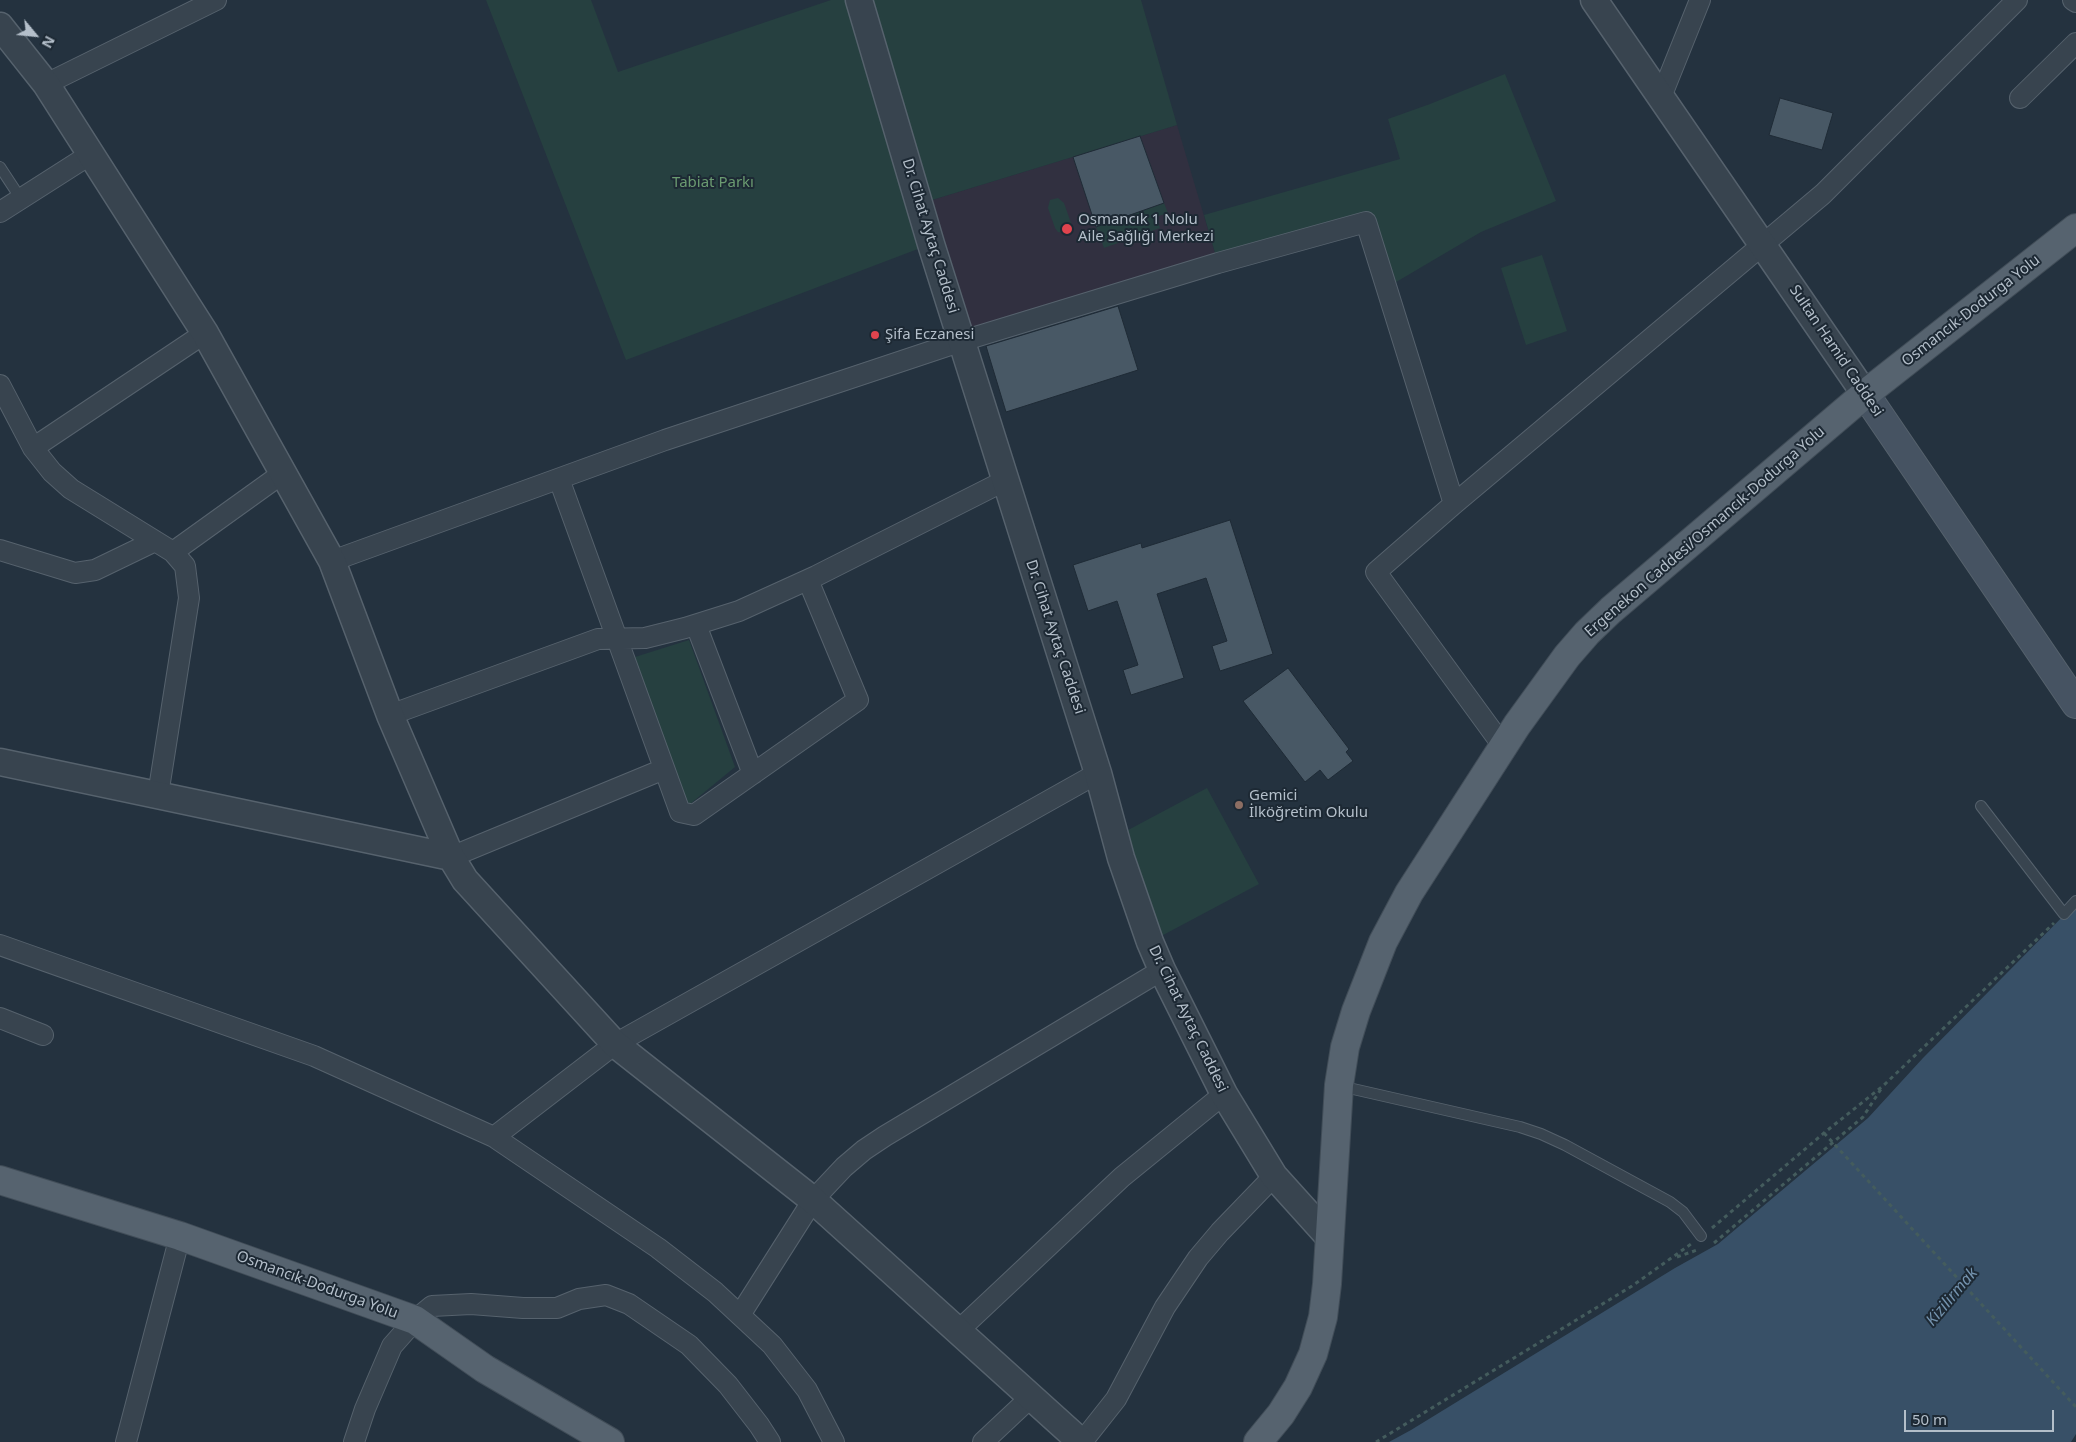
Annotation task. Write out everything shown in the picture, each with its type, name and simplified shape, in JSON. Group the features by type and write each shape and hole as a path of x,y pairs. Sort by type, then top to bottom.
{"main road":[{"name":"Osmancık-Dodurga Yolu","path":"1865,394 2076,228"},
{"name":"Sultan Hamid Caddesi","path":"1865,394 2076,704"},
{"name":"Ergenekon Caddesi/Osmancık-Dodurga Yolu","path":"1258,1442 1289,1402 1313,1354 1326,1302 1339,1085 1345,1047 1356,1011 1383,942 1409,893 1540,691 1587,633 1865,394"},
{"name":"Osmancık-Dodurga Yolu","path":"0,1180 180,1236 415,1320 485,1369 610,1442"}],"street":[{"path":"46,84 216,0"},
{"name":"Sultan Hamid Caddesi","path":"1594,0 1865,394"},
{"path":"1661,97 1700,0"},
{"path":"1503,746 1376,572 1454,504 1823,194 2017,0"},
{"name":"Dr. Cihat Aytaç Caddesi","path":"862,6 930,244 1098,773 1128,882 1162,970 1224,1094 1274,1176 1329,1237"},
{"path":"0,26 46,84 205,333 332,561 390,715 451,857 465,880 481,899 615,1044 813,1200 1081,1442 1116,1399 1165,1308 1193,1265 1220,1232 1274,1176"},
{"path":"2020,98 2076,43"},
{"path":"0,212 91,154"},
{"path":"332,561 665,440 962,341 1218,263 1366,222 1454,504"},
{"path":"33,448 205,333"},
{"path":"0,385 33,448 52,472 71,489 172,552 185,566 189,598 158,795"},
{"path":"172,552 284,473"},
{"path":"559,479 680,812 694,816 858,700 808,580"},
{"path":"390,715 598,639 645,638 696,625 739,611 808,580 1006,480"},
{"path":"0,550 75,573 95,570 155,542"},
{"path":"696,625 753,774"},
{"path":"0,762 451,857 664,769"},
{"path":"494,1136 615,1044 1098,773"},
{"path":"0,945 314,1056 494,1136 658,1248 715,1292 772,1345 807,1390 834,1442"},
{"path":"740,1315 813,1200 844,1167 885,1136 1162,970"},
{"path":"0,1018 43,1035"},
{"path":"958,1331 1122,1177 1224,1094"},
{"path":"126,1442 180,1236"},
{"path":"354,1442 365,1409 392,1346 415,1320 432,1306 472,1304 523,1308 557,1308 579,1299 606,1295 629,1304 689,1345 728,1386 770,1442"},
{"path":"983,1442 1031,1397"}],"lane":[{"path":"0,167 21,199"},
{"path":"1981,806 2064,914 2076,901"},
{"path":"1339,1085 1541,1134 1670,1202 1683,1212 1701,1236"}],"path":[{"path":"1376,1442 1672,1260 1884,1085 2064,914"},
{"path":"1672,1260 1718,1241 1863,1117 1884,1085"},
{"path":"1824,1133 2076,1407"}],"shaded area":[{"name":"Osmancık 1 Nolu Aile Sağlığı Merkezi","path":"1177,125 1218,263 962,341 919,204"}],"green space":[{"name":"Tabiat Parkı","path":"486,0 591,0 618,72 831,0 1141,0 1177,125 919,204 931,244 626,360"},
{"path":"1505,74 1556,201 1481,232 1386,288 1366,222 1218,263 1204,215 1400,159 1388,119"},
{"path":"1058,198 1064,203 1071,223 1070,228 1064,233 1058,232 1055,228 1048,208 1050,200"},
{"path":"1164,203 1168,213 1156,217 1160,228 1104,248 1096,227"},
{"path":"1542,255 1567,331 1526,345 1501,268"},
{"path":"689,640 735,767 690,804 685,801 635,657"},
{"path":"1207,788 1259,884 1150,942 1115,837"}],"water":[{"name":"Kizilirmak","path":"2076,903 2076,1434 2071,1442 1389,1442 1675,1268 1718,1244 1868,1118 1923,1058"}],"building":[{"path":"1780,98 1833,113 1822,150 1769,135"},
{"path":"1140,136 1164,203 1096,227 1073,157"},
{"path":"1118,306 1138,370 1006,412 986,346"},
{"path":"1230,520 1273,654 1220,671 1212,646 1227,641 1206,578 1157,594 1184,678 1131,695 1123,670 1138,665 1117,601 1088,611 1073,565 1141,543 1142,548"},
{"path":"1288,668 1349,749 1346,752 1353,761 1328,780 1320,770 1305,782 1243,701"}],"place":[{"name":"Osmancık 1 Nolu Aile Sağlığı Merkezi","path":"1067,229"},
{"name":"Şifa Eczanesi","path":"875,335"},
{"name":"Gemici İlköğretim Okulu","path":"1239,805"}]}
